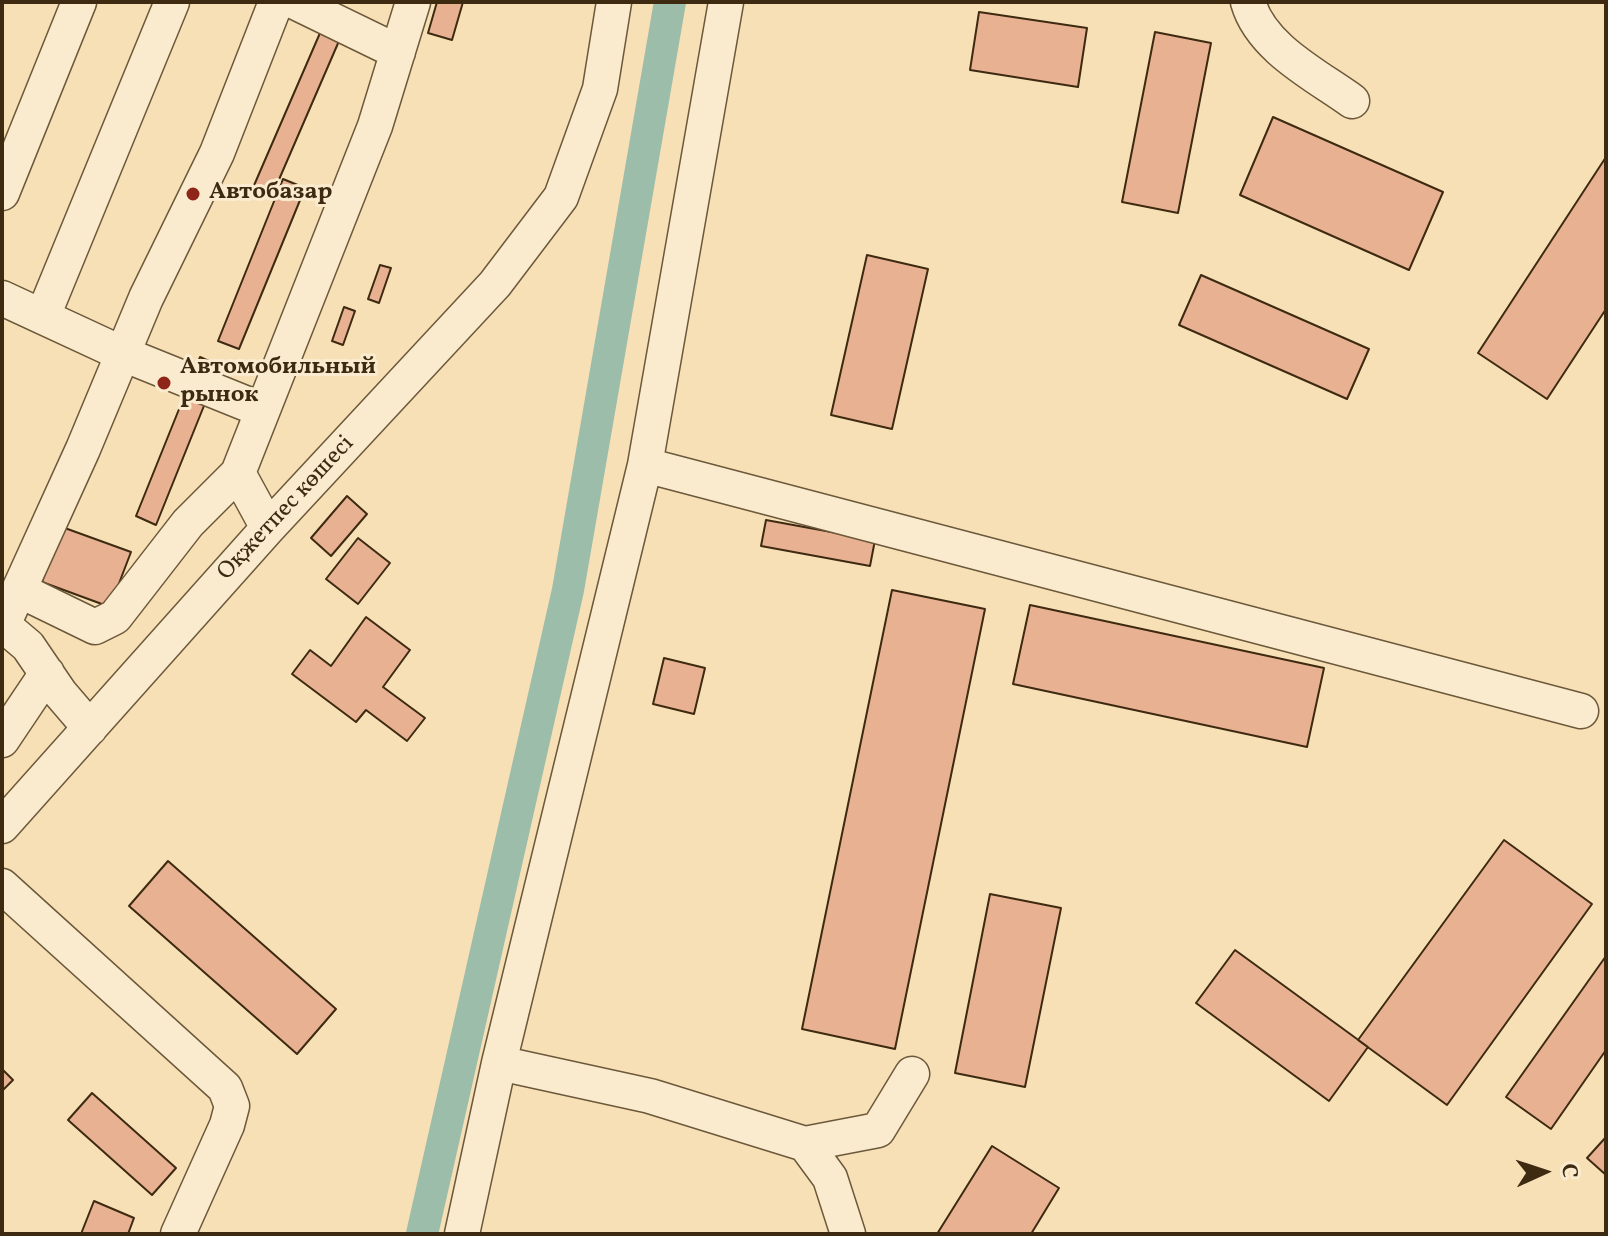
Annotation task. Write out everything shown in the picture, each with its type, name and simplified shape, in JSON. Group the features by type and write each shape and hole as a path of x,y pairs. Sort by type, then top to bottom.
{"street":[{"path":"2,193 79,2"},
{"path":"43,316 172,2"},
{"path":"90,728 28,646 2,624 70,479 146,298 217,153 276,2"},
{"path":"295,2 398,52"},
{"path":"19,590 95,627 115,617 188,523 238,473 375,126 413,2"},
{"name":"Оқжетпес көшесі","path":"2,826 268,528 495,284 561,197 600,89 614,2"},
{"path":"462,1234 499,1063 645,465 726,2"},
{"path":"1248,2 1251,13 1271,42 1352,101"},
{"path":"2,298 123,354 262,410"},
{"path":"645,465 1581,711"},
{"path":"238,473 268,528"},
{"path":"2,740 47,673"},
{"path":"2,886 225,1088 232,1106 227,1125 178,1234"},
{"path":"499,1063 650,1096 805,1144 878,1130 912,1074"},
{"path":"805,1144 830,1178 848,1234"}],"building":[{"path":"437,2 463,2 452,40 428,33"},
{"path":"979,12 1087,28 1078,87 970,70"},
{"path":"1155,32 1211,43 1178,213 1122,202"},
{"path":"320,33 339,41 271,198 252,190"},
{"path":"1273,117 1443,192 1409,270 1240,195"},
{"path":"1606,157 1606,309 1547,399 1478,353"},
{"path":"283,179 305,188 239,349 218,341"},
{"path":"867,255 928,269 892,429 831,415"},
{"path":"380,265 391,268 379,303 368,299"},
{"path":"1201,275 1369,349 1347,399 1179,325"},
{"path":"344,307 355,311 343,345 332,341"},
{"path":"200,357 220,366 156,525 136,516"},
{"path":"347,496 367,514 331,556 311,538"},
{"path":"766,520 875,540 870,566 761,546"},
{"path":"62,527 131,552 110,607 42,582"},
{"path":"358,538 390,563 358,604 326,579"},
{"path":"892,590 985,609 895,1049 802,1029"},
{"path":"1030,605 1324,668 1307,747 1013,684"},
{"path":"366,617 410,650 383,687 425,718 407,741 366,710 356,722 292,674 310,650 331,666"},
{"path":"664,658 705,668 694,714 653,704"},
{"path":"1504,840 1592,904 1447,1105 1358,1040"},
{"path":"168,861 336,1009 297,1054 129,906"},
{"path":"990,894 1061,908 1025,1087 955,1073"},
{"path":"1235,950 1368,1047 1329,1101 1196,1003"},
{"path":"1606,956 1606,1050 1551,1129 1506,1097"},
{"path":"2,1069 13,1080 2,1091"},
{"path":"92,1093 176,1168 152,1195 68,1120"},
{"path":"1606,1137 1606,1175 1587,1158"},
{"path":"992,1146 1059,1188 1031,1234 937,1234"},
{"path":"94,1201 134,1218 128,1234 81,1234"}],"waterway":[{"path":"422,1234 568,590 670,2"}],"place":[{"name":"Автобазар","path":"193,194"},
{"name":"Автомобильный рынок","path":"164,383"}]}
